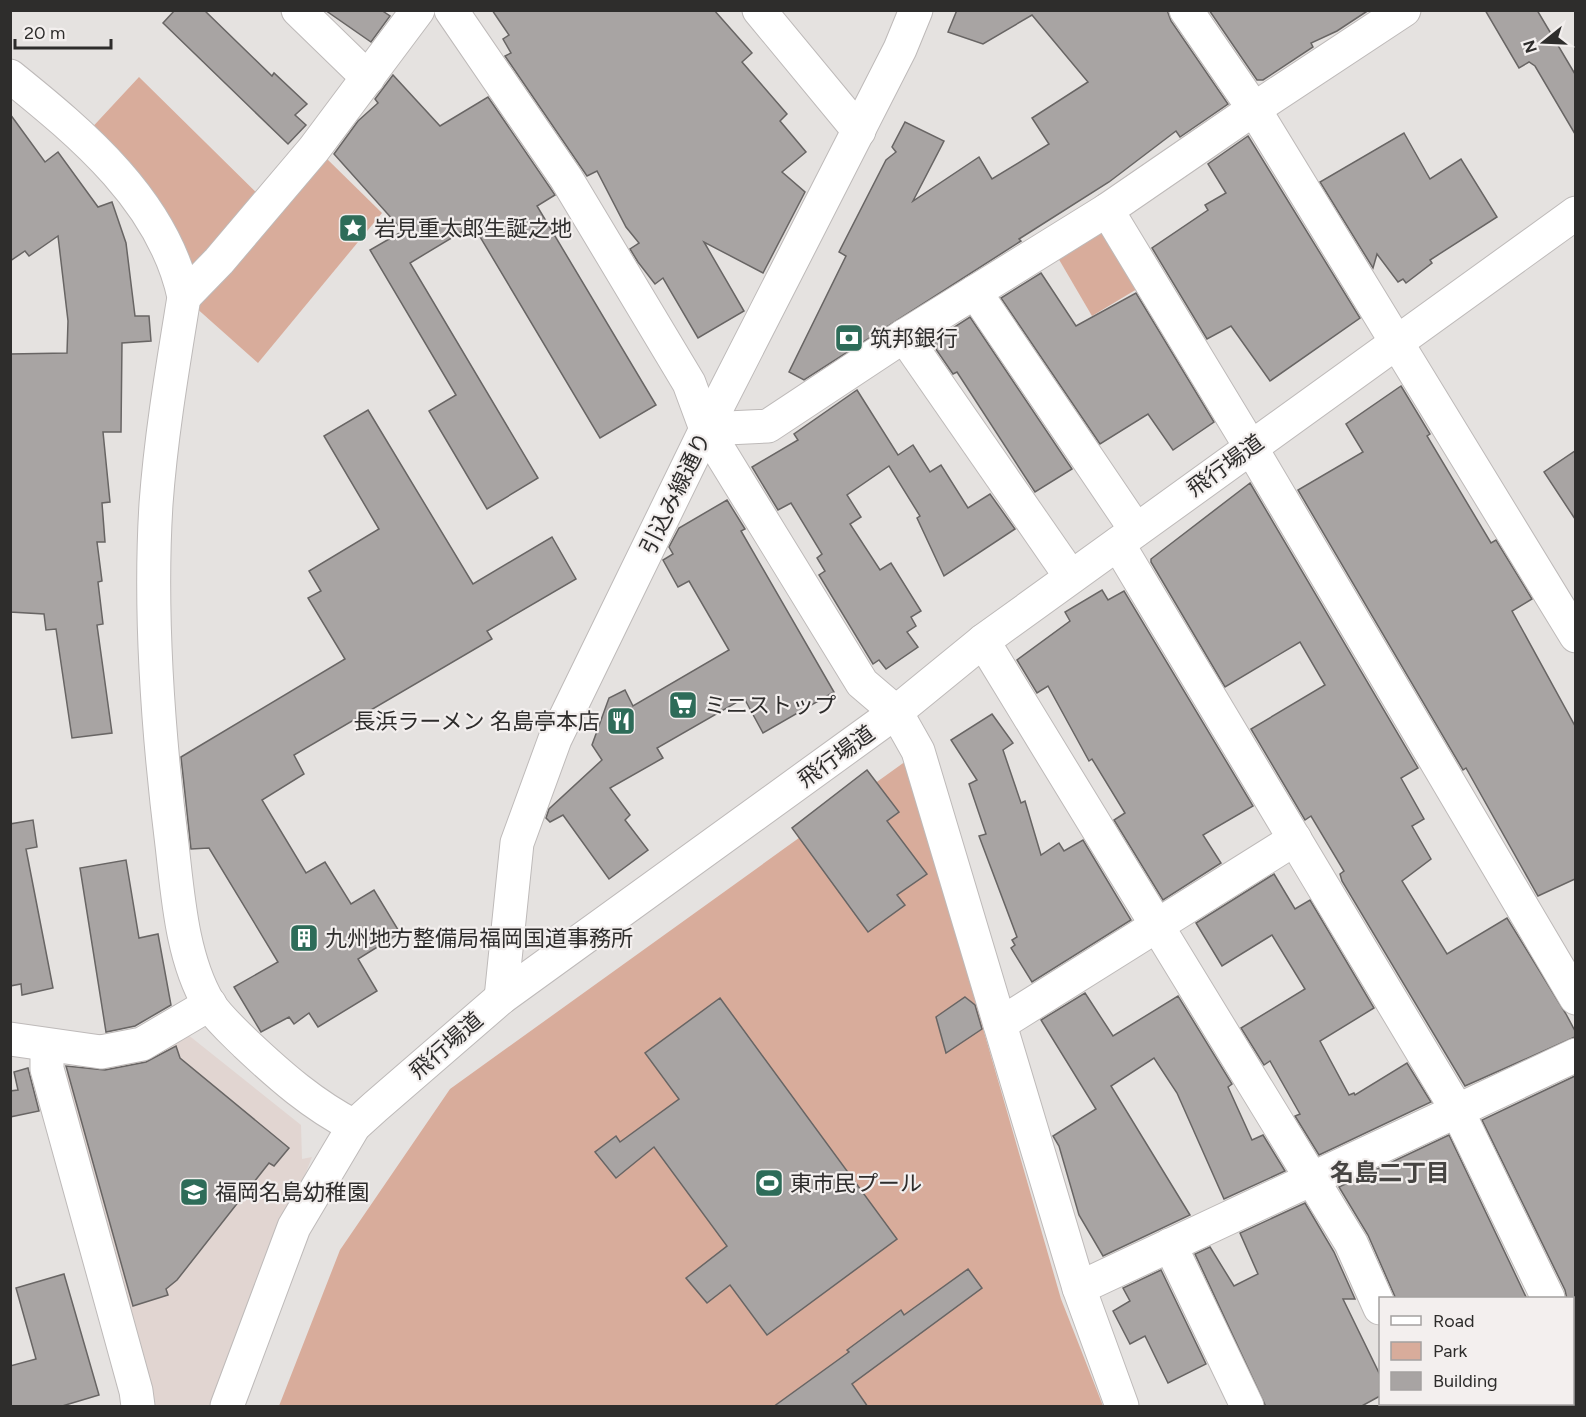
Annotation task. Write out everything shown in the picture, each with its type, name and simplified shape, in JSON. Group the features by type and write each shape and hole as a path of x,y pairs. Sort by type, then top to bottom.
{"street":[{"path":"298,10 368,78"},
{"path":"184,297 219,261 300,167 418,10"},
{"path":"452,10 566,178 689,383 706,429 862,683 896,712 918,751 1079,1288 1122,1407"},
{"path":"759,10 859,131"},
{"name":"引込み線通り","path":"501,998 517,843 555,739 706,429 900,49 916,10"},
{"path":"1186,10 1254,109 1575,636"},
{"path":"706,429 768,426 904,336 1107,210 1404,10"},
{"path":"10,76 58,115 111,166 149,216 178,269 184,297 156,505 155,641 166,798 180,910 194,971 210,1004 228,1026 275,1071 325,1111 354,1126"},
{"path":"1107,210 1250,446 1575,998"},
{"name":"飛行場道","path":"227,1407 294,1227 354,1126 501,998 896,712 982,641 1250,446 1397,345 1575,213"},
{"path":"975,292 1127,537 1295,839 1457,1110 1547,1297"},
{"path":"904,336 1071,577"},
{"path":"982,641 1351,1243 1379,1306"},
{"path":"1000,1024 1295,839"},
{"path":"10,1038 47,1046 100,1052 142,1044 210,1004"},
{"path":"47,1046 47,1069 136,1391 138,1407"},
{"path":"1079,1288 1575,1055"},
{"path":"1170,1245 1247,1407"}],"shaded area":[{"name":"福岡名島幼稚園","path":"187,1034 301,1125 302,1159 312,1157 214,1406 149,1406 60,1077 77,1069"}],"green space":[{"path":"139,77 265,201 191,283 185,248 86,134"},
{"path":"324,156 382,213 258,363 194,306"},
{"path":"1104,221 1142,286 1092,316 1054,251"},
{"path":"906,761 1061,1299 1103,1406 279,1406 340,1250 450,1089"}],"building":[{"path":"175,10 204,10 272,76 274,73 307,104 295,115 306,125 288,144 163,23"},
{"path":"325,10 381,10 390,16 371,42"},
{"path":"492,10 714,10 752,53 742,62 787,114 780,121 806,152 782,172 805,192 763,273 704,242 744,311 698,338 663,278 655,284 630,249 639,243 626,227 597,171 587,176 505,56 511,53 503,39 509,35"},
{"path":"957,10 1167,10 1171,21 1228,104 1180,137 1176,131 1109,182 1019,239 1021,241 804,380 789,372 846,256 839,252 886,160 896,152 892,147 905,122 944,141 913,201 979,157 992,179 1049,144 1032,118 1088,82 1032,15 983,44 948,32"},
{"path":"1209,10 1369,10 1337,31 1311,43 1313,47 1263,80 1257,80"},
{"path":"1485,10 1537,10 1575,74 1575,134 1535,66 1529,62 1519,68"},
{"path":"393,75 440,126 488,97 555,195 537,206 656,405 600,438 473,225 410,263 538,478 487,509 429,411 456,395 370,250 403,231 334,154 358,121 378,103 375,99"},
{"path":"10,114 45,162 58,152 98,207 112,202 126,243 135,316 149,316 151,341 122,343 121,432 103,432 110,502 102,503 105,542 97,542 102,581 98,582 103,624 97,625 112,733 72,738 56,629 46,630 44,614 10,612 10,354 67,353 68,321 58,236 29,256 25,251 10,261"},
{"path":"1404,133 1430,179 1461,159 1497,217 1430,260 1432,263 1406,283 1403,279 1398,282 1377,254 1373,268 1320,182"},
{"path":"1248,136 1360,318 1270,381 1231,326 1207,339 1152,248 1208,210 1205,205 1226,193 1208,164"},
{"path":"1041,273 1076,326 1136,293 1214,422 1173,450 1148,414 1100,444 1001,298"},
{"path":"970,317 1072,469 1035,492 957,372 953,374 931,342"},
{"path":"1401,386 1430,434 1427,436 1491,543 1496,540 1532,599 1512,611 1575,726 1575,879 1538,896 1466,768 1463,770 1298,490 1363,452 1346,424"},
{"path":"857,390 898,455 913,445 930,472 941,465 968,508 990,494 1015,529 944,576 917,518 920,516 889,466 847,495 861,517 850,524 880,570 891,563 921,611 911,617 916,626 907,632 918,647 886,669 879,660 873,664 819,575 825,571 817,558 822,554 791,503 778,510 752,467 798,440 794,434"},
{"path":"368,410 473,584 552,537 576,579 487,631 492,639 294,755 304,774 262,800 306,873 325,862 351,904 374,890 400,933 358,959 377,991 318,1027 309,1013 294,1024 289,1017 261,1032 234,987 278,962 209,848 191,849 181,757 345,659 308,598 321,591 309,571 379,529 324,436"},
{"path":"1575,451 1575,519 1544,472"},
{"path":"1250,483 1418,768 1401,778 1424,819 1412,826 1431,859 1402,881 1447,954 1507,918 1566,1014 1575,1031 1575,1037 1465,1086 1342,881 1340,874 1344,871 1311,816 1305,820 1251,729 1325,685 1300,642 1225,687 1151,562 1151,559"},
{"path":"727,500 745,529 741,531 834,692 763,733 744,698 657,748 663,758 610,788 630,815 625,820 648,850 609,879 563,815 550,822 546,818 549,809 602,760 592,745 609,698 625,690 633,706 729,650 689,581 678,587 663,560 673,554 669,547 679,528"},
{"path":"1102,590 1108,600 1124,591 1253,806 1203,835 1221,863 1163,900 1114,820 1125,813 1092,759 1089,761 1048,686 1037,693 1017,660 1070,621 1065,612"},
{"path":"992,714 1013,743 1003,750 1021,803 1025,801 1041,855 1059,843 1064,851 1083,840 1131,920 1032,982 1011,948 1015,945 1012,940 1017,937 979,836 986,834 969,784 977,780 951,740"},
{"path":"867,770 899,812 887,821 927,874 897,895 905,905 868,932 792,828"},
{"path":"33,820 37,847 26,849 53,988 22,995 21,984 10,986 10,824"},
{"path":"126,860 139,938 158,934 171,1005 135,1026 106,1032 80,868"},
{"path":"1274,874 1295,909 1310,900 1374,1008 1320,1041 1349,1095 1354,1093 1355,1095 1407,1063 1431,1102 1319,1155 1295,1116 1300,1114 1270,1061 1264,1065 1241,1028 1305,989 1272,935 1222,966 1196,923"},
{"path":"1085,993 1113,1036 1178,996 1232,1084 1228,1087 1252,1140 1263,1135 1285,1171 1224,1199 1177,1093 1154,1058 1111,1086 1190,1215 1103,1256 1079,1215 1059,1146 1053,1136 1096,1109 1041,1020"},
{"path":"965,997 975,1005 982,1029 946,1053 936,1017"},
{"name":"東市民プール","path":"720,998 897,1239 767,1335 730,1285 707,1303 686,1278 727,1246 654,1147 616,1178 595,1152 616,1136 620,1142 679,1099 645,1053"},
{"path":"176,1046 180,1058 289,1148 274,1166 269,1163 177,1280 166,1289 168,1295 133,1306 66,1066 105,1070 146,1062"},
{"path":"28,1068 39,1111 10,1117 10,1091 18,1090 14,1072"},
{"path":"1575,1076 1575,1299 1567,1297 1482,1120"},
{"path":"1449,1135 1526,1297 1395,1297 1368,1235 1339,1187"},
{"path":"1305,1203 1334,1252 1355,1299 1343,1299 1379,1373 1379,1397 1360,1407 1266,1407 1195,1254 1210,1247 1234,1286 1258,1274 1240,1233"},
{"path":"968,1269 982,1288 852,1384 868,1407 773,1407 849,1352 847,1350 901,1310 904,1315"},
{"path":"1161,1270 1206,1364 1168,1383 1145,1336 1130,1344 1113,1311 1130,1301 1123,1288"},
{"path":"64,1274 99,1395 59,1407 10,1407 10,1366 36,1359 16,1288"}],"place":[{"name":"岩見重太郎生誕之地","path":"353,228"},
{"name":"筑邦銀行","path":"849,338"},
{"name":"ミニストップ","path":"683,705"},
{"name":"長浜ラーメン 名島亭本店","path":"621,721"},
{"name":"九州地方整備局福岡国道事務所","path":"304,938"},
{"name":"東市民プール","path":"769,1183"},
{"name":"福岡名島幼稚園","path":"194,1192"}],"district":[{"name":"名島二丁目","path":"1390,1173"}]}
